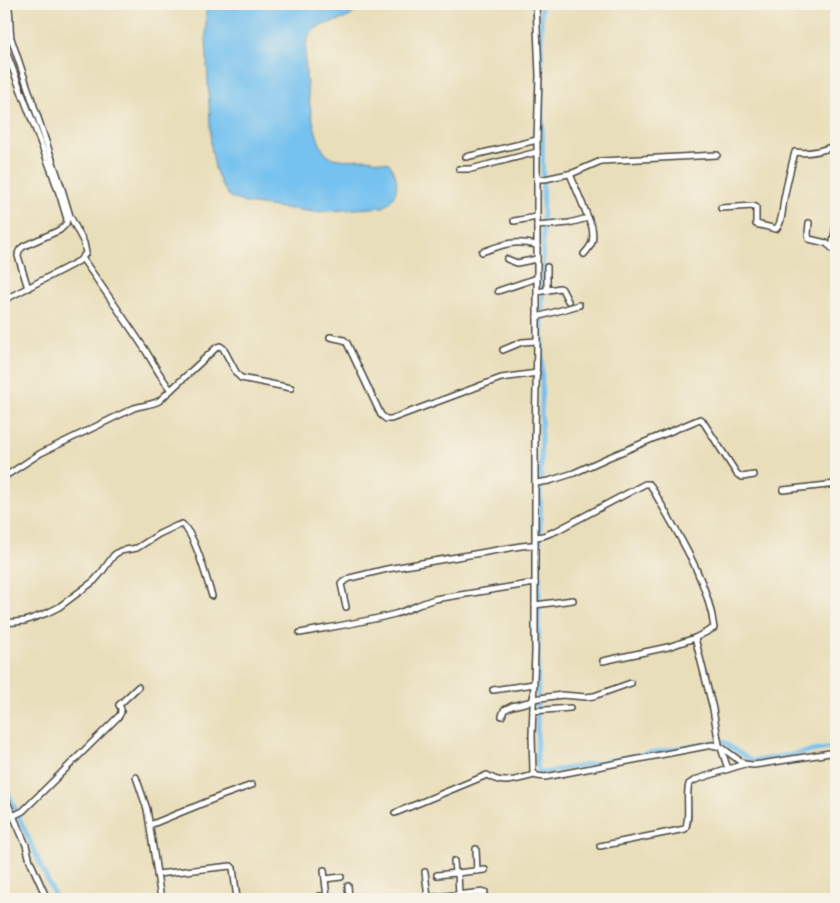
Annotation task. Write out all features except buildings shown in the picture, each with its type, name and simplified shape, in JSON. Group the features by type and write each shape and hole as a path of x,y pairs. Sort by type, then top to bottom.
{"street":[{"path":"4,300 82,258 86,253 84,243 70,216 11,38 8,4"},
{"path":"535,775 532,769 533,711 536,699 534,684 539,605 535,583 535,546 539,537 537,245 541,226 537,217 541,179 537,152 538,75 536,4"},
{"path":"4,46 67,218 66,224 60,230 24,246 18,252 28,288"},
{"path":"466,157 537,140"},
{"path":"721,208 756,207 756,224 778,228 795,152 823,150 836,145"},
{"path":"460,169 471,169 537,152"},
{"path":"541,179 570,174 601,161 717,155"},
{"path":"570,174 592,227 593,240 591,246 584,254"},
{"path":"514,221 537,217"},
{"path":"541,226 569,223 588,218"},
{"path":"809,222 809,238 827,244 834,250"},
{"path":"834,250 836,225"},
{"path":"482,252 512,242 537,245"},
{"path":"82,258 143,346 170,390"},
{"path":"507,259 517,263 537,259"},
{"path":"547,290 548,267"},
{"path":"498,291 537,278"},
{"path":"537,292 556,288 562,289 568,300"},
{"path":"537,317 579,305"},
{"path":"330,337 344,340 347,343 381,415 386,419 391,419 501,378 537,373"},
{"path":"503,350 522,342 537,341"},
{"path":"4,477 41,454 93,427 134,408 154,404 159,401 220,346 223,348 236,374 241,378 291,388"},
{"path":"539,482 549,481 574,473 700,419 737,474 742,477 754,475"},
{"path":"539,537 556,531 645,484 649,484 695,567 703,584 714,628 695,638 668,647 604,661"},
{"path":"783,490 836,484"},
{"path":"4,623 25,621 59,607 94,581 114,555 120,551 137,548 159,534 182,524 187,528 192,539 212,596"},
{"path":"346,607 342,584 350,578 387,569 521,546 535,546"},
{"path":"300,633 397,614 435,599 535,583"},
{"path":"539,605 573,600"},
{"path":"695,638 714,709 719,743 728,769"},
{"path":"493,690 534,684"},
{"path":"502,716 504,710 508,708 536,699 562,695 594,696 631,684"},
{"path":"15,815 23,811 119,716 122,709 119,705 138,687"},
{"path":"533,711 570,708"},
{"path":"719,743 744,764"},
{"path":"395,813 487,774 493,779 500,781 535,775 545,777 719,743"},
{"path":"600,846 685,829 689,784 695,780 744,764 761,764 836,752"},
{"path":"136,777 147,809 161,899"},
{"path":"150,825 252,785"},
{"path":"4,795 15,815 30,861 46,898 4,898"},
{"path":"476,849 477,871"},
{"path":"454,860 459,895"},
{"path":"157,874 231,866 233,868 237,899"},
{"path":"319,896 330,899 324,870"},
{"path":"437,875 484,870"},
{"path":"425,872 428,898"},
{"path":"325,880 341,878"},
{"path":"348,886 349,899"},
{"path":"415,899 485,892"}],"water":[{"path":"206,4 357,4 356,9 351,15 319,26 309,35 305,59 308,96 316,132 321,146 329,157 351,160 367,159 389,163 393,169 397,186 393,197 384,207 314,212 245,203 230,197 222,186 215,168 211,147"}],"waterway":[{"path":"541,4 543,286 538,768 542,773 722,741 752,761 836,747"},
{"path":"4,784 56,899"}]}
